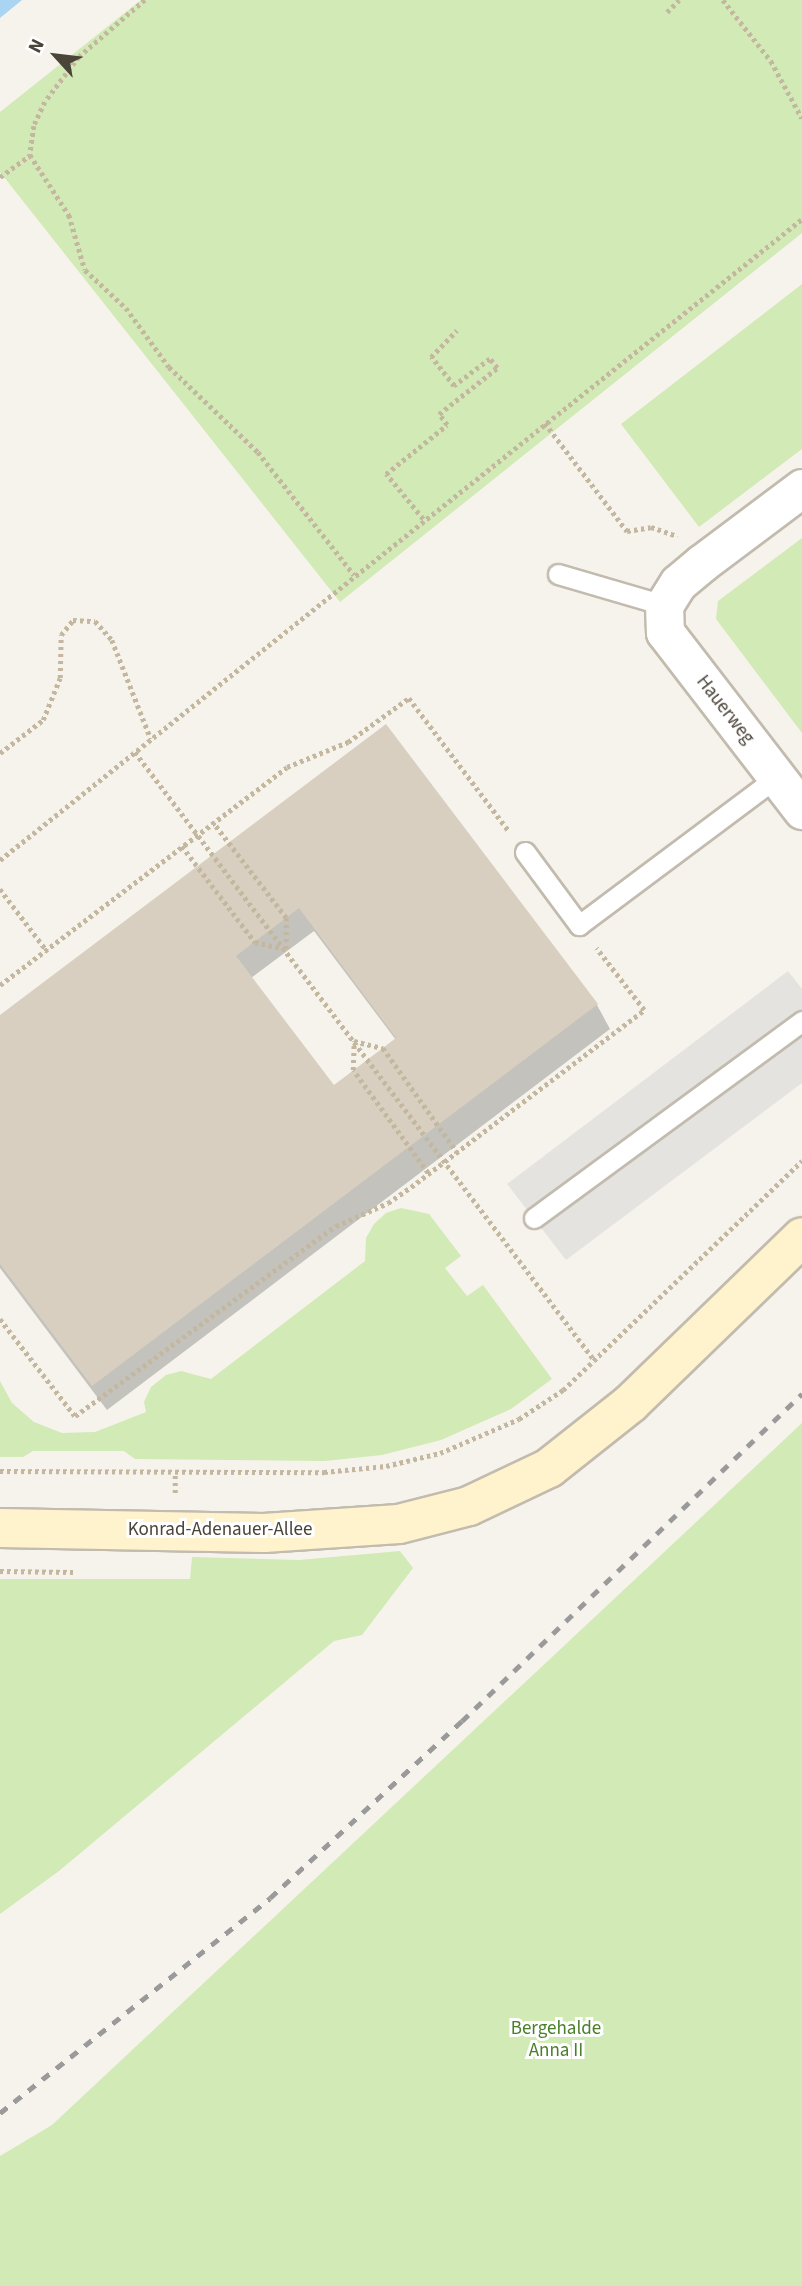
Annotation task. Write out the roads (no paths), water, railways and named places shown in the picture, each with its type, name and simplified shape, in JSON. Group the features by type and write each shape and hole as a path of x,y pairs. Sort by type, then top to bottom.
{"street":[{"path":"664,605 678,583 802,488"},
{"name":"Hauerweg","path":"664,605 665,632 802,810"},
{"name":"Konrad-Adenauer-Allee","path":"0,1528 264,1533 399,1524 469,1506 549,1468 631,1402 802,1237"}],"lane":[{"path":"558,574 664,605"},
{"path":"525,852 579,925 777,777"},
{"path":"534,1218 802,1021"}],"water":[{"path":"0,0 22,0 0,18"}],"railway":[{"path":"0,2113 270,1898 462,1721 802,1394"}],"park label":[{"name":"Bergehalde Anna II","path":"556,2040"}]}
